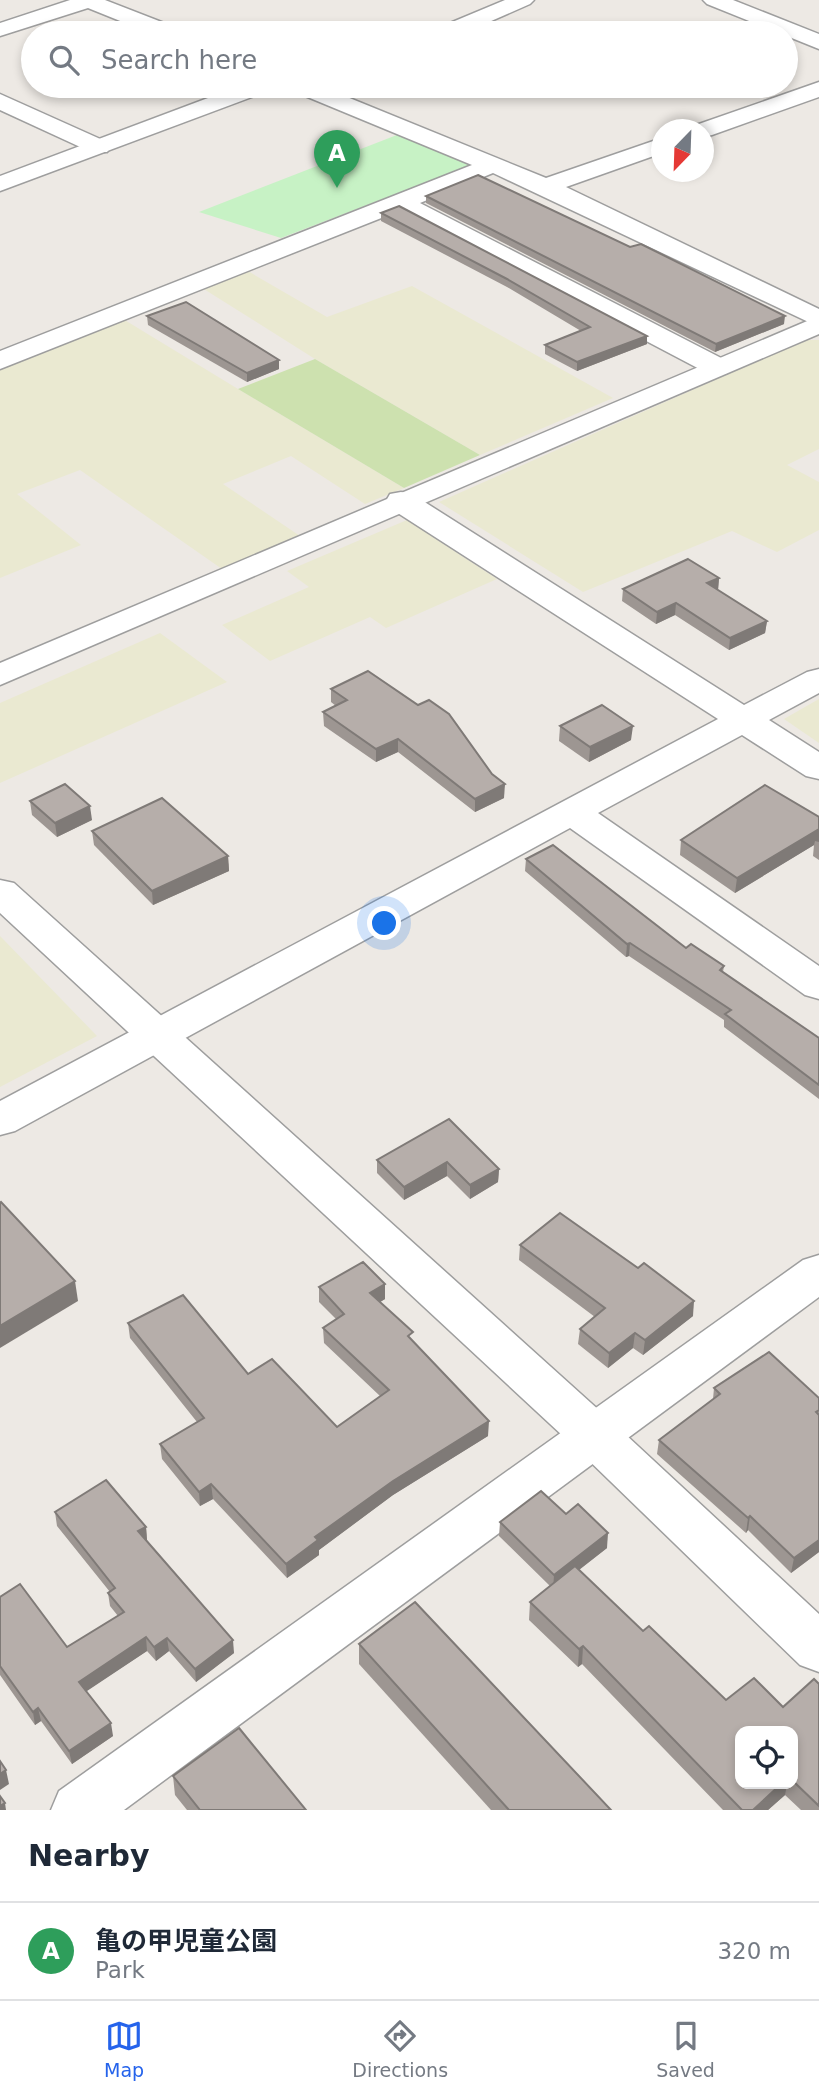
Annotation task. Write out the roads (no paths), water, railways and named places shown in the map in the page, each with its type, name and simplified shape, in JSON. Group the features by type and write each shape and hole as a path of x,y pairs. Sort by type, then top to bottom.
{"street":[{"path":"26,21 87,0 139,21"},
{"path":"474,21 523,0"},
{"path":"714,0 766,21"},
{"path":"0,30 21,23"},
{"path":"798,34 819,42"},
{"path":"798,96 819,89"},
{"path":"0,184 229,98"},
{"path":"339,98 545,187 819,321"},
{"path":"714,126 794,98"},
{"path":"0,101 100,147"},
{"path":"545,187 651,149"},
{"path":"0,361 495,164"},
{"path":"400,202 717,367"},
{"path":"0,675 819,321"},
{"path":"401,501 819,768"},
{"path":"0,1120 819,679"},
{"path":"572,812 819,985"},
{"path":"0,892 594,1435 819,1648"},
{"path":"79,1810 819,1273"}],"place":[{"name":"亀の甲児童公園","path":"337,188"}]}
